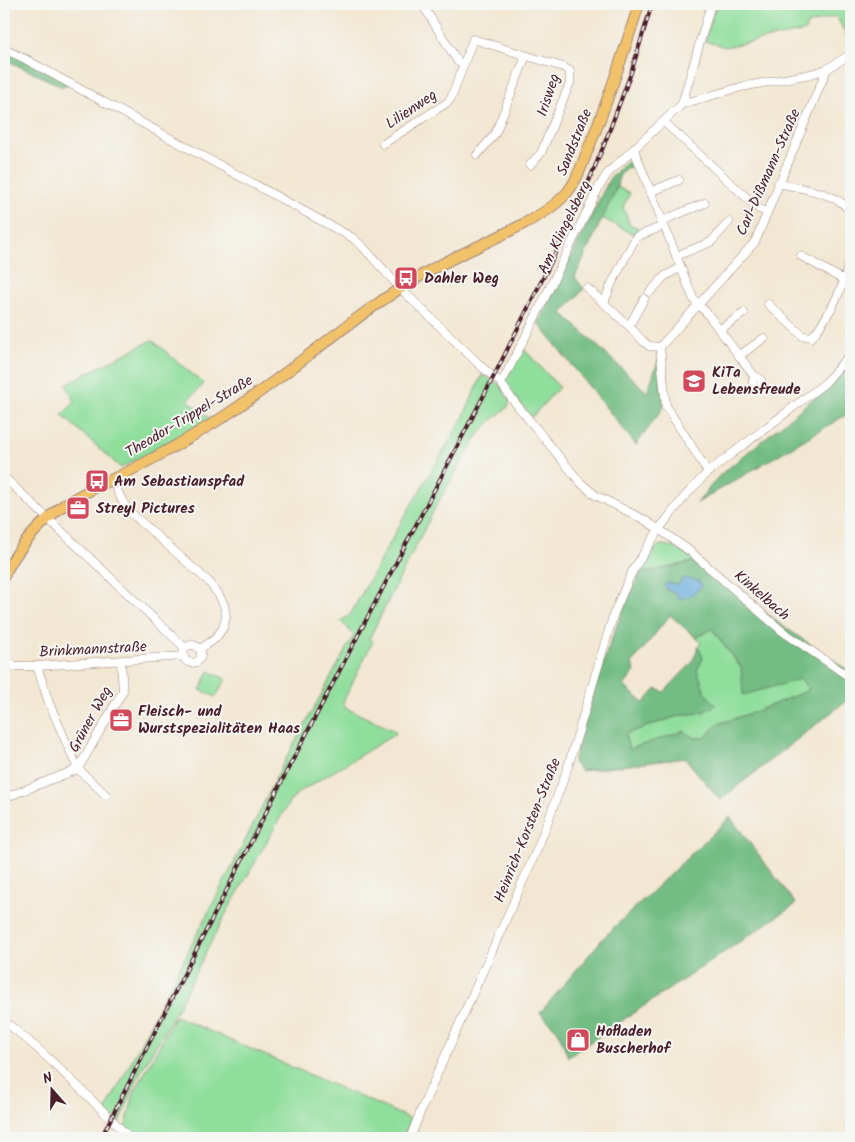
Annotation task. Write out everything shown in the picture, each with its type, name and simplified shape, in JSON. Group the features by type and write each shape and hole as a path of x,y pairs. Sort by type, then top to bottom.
{"main road":[{"name":"Sandstraße","path":"400,288 437,267 534,219 566,195 574,182 600,118 638,4"},
{"name":"Theodor-Trippel-Straße","path":"4,576 15,556 49,518 74,499 112,480 217,421 254,396 347,325 400,288"}],"street":[{"path":"422,4 458,62 463,63"},
{"path":"682,104 711,4"},
{"name":"Lilienweg","path":"384,144 448,102 452,96 473,39"},
{"name":"Irisweg","path":"473,39 563,67 570,71 570,83 542,153 530,165"},
{"path":"4,49 353,238 400,288 500,382 580,482 595,495 659,529"},
{"name":"Am Klingelsberg","path":"500,382 529,331 599,187 608,173 682,104 741,87 811,74 827,69 851,54"},
{"path":"477,155 495,134 526,56"},
{"name":"Carl-Dißmann-Straße","path":"660,347 755,242 827,69"},
{"path":"664,122 759,209 767,212"},
{"path":"634,150 680,268 698,305 706,312 755,377"},
{"path":"650,192 679,180"},
{"path":"778,183 837,199 848,206 851,213"},
{"path":"604,303 636,237 706,203"},
{"path":"676,256 712,242 729,222"},
{"path":"768,304 803,336 812,337 825,321 838,297 851,252"},
{"path":"801,256 844,280"},
{"path":"650,292 666,276 680,268"},
{"path":"587,288 649,346 660,347 666,406 708,472"},
{"path":"629,326 644,299"},
{"path":"719,330 744,313"},
{"path":"738,356 764,338"},
{"name":"Heinrich-Korsten-Straße","path":"410,1138 539,845 556,802 580,730 595,674 622,594 632,572 659,529 686,495 708,472 825,383 851,354"},
{"path":"4,477 186,648"},
{"path":"112,480 130,512 208,581 224,605 226,617 223,628 215,639 200,649"},
{"name":"Kinkelbach","path":"659,529 691,552 782,631 851,678"},
{"path":"193,644 200,649 201,657 196,662 188,661 184,656 186,648 193,644"},
{"name":"Brinkmannstraße","path":"4,666 121,662 184,656"},
{"name":"Grüner Weg","path":"4,798 78,769 123,691 121,662"},
{"path":"37,666 49,703 78,769 106,795"},
{"path":"4,1021 29,1040 62,1070 130,1138"}],"green space":[{"path":"716,4 851,4 851,43 836,16 806,25 806,31 725,47 705,41"},
{"path":"4,43 32,55 25,58 70,84 63,87 4,59"},
{"path":"633,155 637,164 621,174 617,187 575,277 584,289 562,313 647,392 659,359 664,407 636,445 538,323 610,178"},
{"path":"617,187 630,193 623,207 630,225 637,227 640,234 634,236 602,218"},
{"path":"152,340 204,384 188,400 210,419 121,468 62,415 75,402 66,384"},
{"path":"522,347 559,387 532,417 504,384"},
{"path":"851,357 851,412 697,503 719,476 831,384"},
{"path":"482,375 499,384 510,401 508,407 480,433 435,508 369,639 373,641 343,702 344,707 395,731 395,734 298,793 288,804 223,919 175,1013 141,1071 119,1123 106,1110 282,766 354,635 340,621 350,615 403,519 462,420"},
{"path":"660,545 674,548 696,561 640,574 655,549"},
{"path":"696,561 783,626 851,672 851,697 720,800 685,758 581,771 573,763 587,715 610,643 640,574","holes":["670,615 696,638 712,629 741,667 743,695 801,679 809,690 718,724 705,738 694,738 684,731 629,749 625,734 678,716 703,712 716,705 706,694 697,670 703,658 698,647 692,663 664,692 656,689 644,703 624,686 635,671 632,663"]},
{"path":"712,629 741,668 801,679 809,690 718,724 705,738 694,738 684,731 629,750 625,734 678,716 703,712 715,705 706,694 697,670 703,658 698,647 701,643 696,638"},
{"path":"209,671 226,679 216,697 200,690"},
{"path":"730,817 796,904 568,1057 558,1031 540,1013 605,936"},
{"path":"175,1016 411,1119 403,1138 134,1138 125,1128 134,1093"}],"water":[{"path":"682,579 699,581 702,586 690,596 680,599 675,592 667,590 664,585 669,583 679,585"}],"railway":[{"path":"101,1138 288,769 494,376 550,264 604,145 631,73 652,4"}],"place":[{"name":"Dahler Weg","path":"406,278"},
{"name":"KiTa Lebensfreude","path":"694,381"},
{"name":"Am Sebastianspfad","path":"97,481"},
{"name":"Streyl Pictures","path":"78,508"},
{"name":"Fleisch- und Wurstspezialitäten Haas","path":"121,720"},
{"name":"Hofladen Buscherhof","path":"578,1040"}]}
